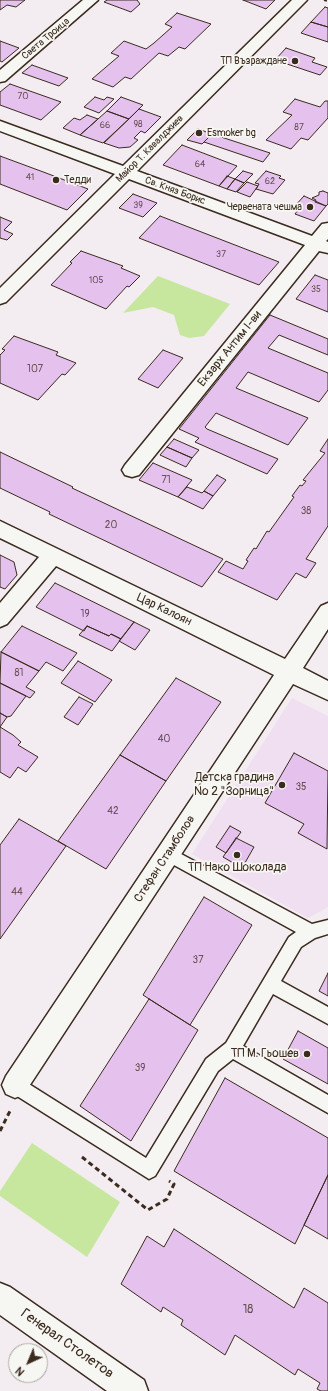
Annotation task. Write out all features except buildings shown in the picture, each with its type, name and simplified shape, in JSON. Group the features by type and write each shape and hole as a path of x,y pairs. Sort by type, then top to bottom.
{"street":[{"name":"Света Троица","path":"0,78 91,0"},
{"name":"Майор Т. Кавалджиев","path":"0,298 300,0"},
{"name":"Св. Княз Борис","path":"0,126 322,245"},
{"name":"Екзарх Антим I-ви","path":"132,470 322,245 328,228"},
{"name":"Цар Калоян","path":"0,530 328,691"},
{"path":"0,618 52,555"},
{"name":"Стефан Стамболов","path":"15,1085 328,612"},
{"name":"Генерал Столетов","path":"0,1297 134,1391"}],"lane":[{"path":"168,854 311,932"},
{"path":"15,1085 149,1170 212,1065 232,1049 295,942 311,932 328,927"},
{"path":"270,983 328,1016"},
{"path":"232,1049 328,1104"}],"path":[{"path":"324,0 328,1"},
{"path":"167,1180 174,1184 167,1199"}],"shaded area":[{"name":"Детска градина № 2 \"Зорница\"","path":"292,698 328,716 328,907 308,918 192,854"}],"green space":[{"path":"158,276 230,304 204,336 189,338 180,335 174,315 153,307 123,313"},
{"path":"32,1143 120,1202 87,1257 0,1196 0,1191"}],"place":[{"name":"ТП Възраждане","path":"295,61"},
{"name":"Esmoker bg","path":"199,133"},
{"name":"Тедди","path":"56,180"},
{"name":"Червената чешма","path":"310,207"},
{"name":"Детска градина № 2 \"Зорница\"","path":"282,785"},
{"name":"ТП Нако Шоколада","path":"237,855"},
{"name":"ТП М. Гьошев","path":"307,1054"}]}
